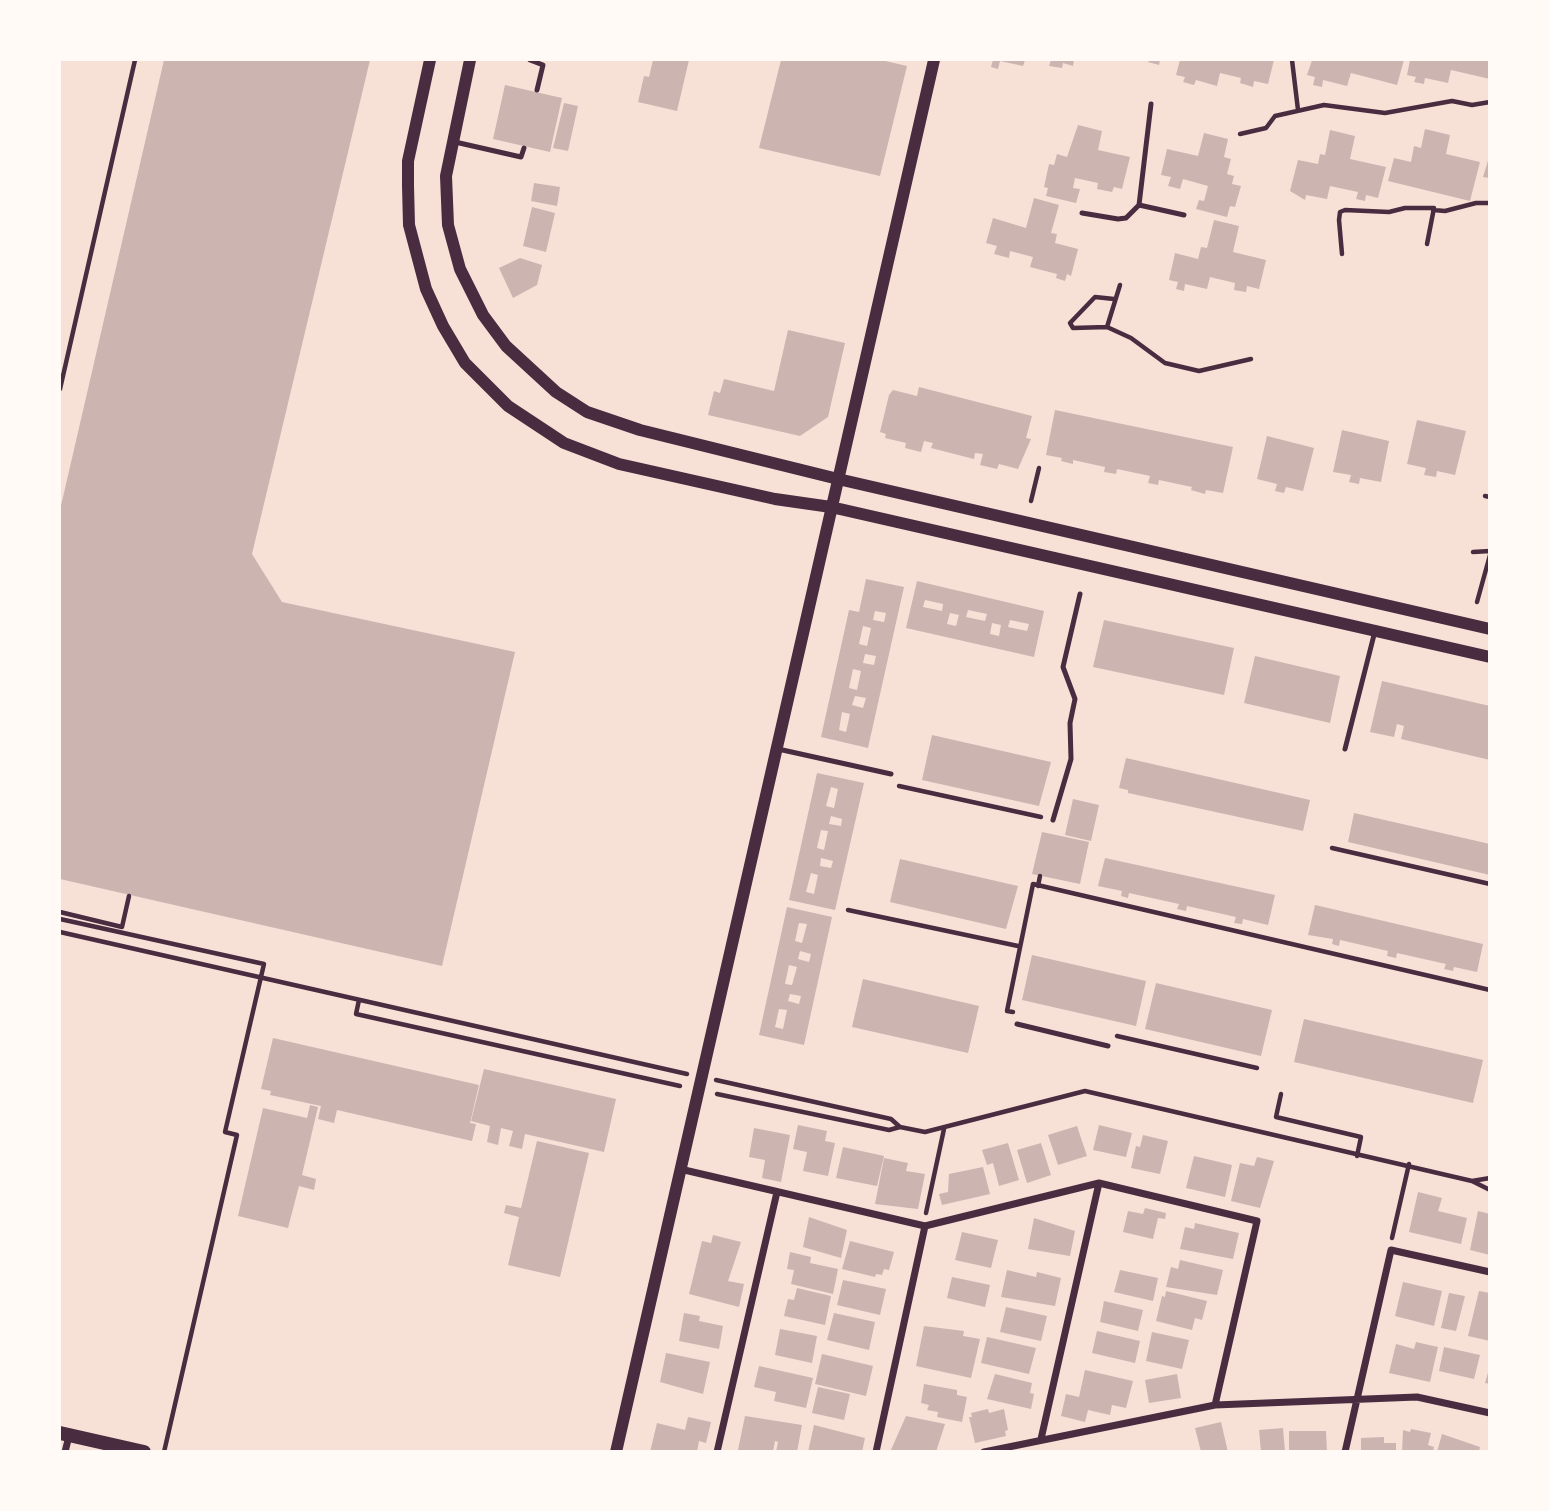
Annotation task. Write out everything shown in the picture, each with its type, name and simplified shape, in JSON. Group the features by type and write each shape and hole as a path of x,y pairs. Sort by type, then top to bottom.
{"main road":[{"path":"64,1435 144,1451"}],"street":[{"path":"430,60 408,161 409,225 416,259 434,309 465,363 508,406 548,434 583,452 618,464 758,496 831,507 1489,657"},
{"path":"470,60 446,176 448,225 460,269 483,315 506,346 530,370 569,401 611,421 838,479 1489,629"},
{"path":"615,1451 934,60"},
{"path":"680,1169 925,1226 1099,1183 1258,1221 1215,1405"},
{"path":"1041,1438 1099,1183"},
{"path":"717,1451 777,1192"},
{"path":"876,1451 925,1226"},
{"path":"1345,1451 1391,1250 1489,1272"},
{"path":"984,1451 1215,1405 1417,1397 1489,1413"},
{"path":"64,1435 65,1451"}],"lane":[{"path":"530,60 543,65 537,90"},
{"path":"1082,213 1126,218 1139,205 1151,104"},
{"path":"452,141 522,157 523,148"},
{"path":"1139,205 1184,215"},
{"path":"1053,820 1071,759 1070,723 1075,699 1062,667 1080,594"},
{"path":"1345,749 1375,631"},
{"path":"777,748 891,774"},
{"path":"1017,1024 1108,1046"}],"path":[{"path":"60,389 135,60"},
{"path":"1292,60 1298,110"},
{"path":"1240,134 1266,128 1275,116 1324,105 1385,113 1452,101 1472,105 1489,102"},
{"path":"1342,254 1340,212 1389,212 1405,208 1434,208 1433,210 1489,203"},
{"path":"1427,244 1433,210"},
{"path":"1107,327 1120,285"},
{"path":"1114,299 1096,297 1070,323 1073,328 1107,327 1130,338 1165,363 1199,371 1251,359"},
{"path":"1031,501 1039,468"},
{"path":"1473,552 1489,553 1477,603"},
{"path":"899,786 1053,820"},
{"path":"1332,848 1489,884"},
{"path":"1038,886 1040,876"},
{"path":"1020,1014 1007,1011 1020,956 1018,946 1033,884 1489,990"},
{"path":"60,912 122,927 129,896"},
{"path":"848,910 1018,946"},
{"path":"60,919 264,964 225,1132 237,1135 164,1451"},
{"path":"60,932 644,1064"},
{"path":"359,1000 356,1014 680,1086"},
{"path":"1112,1035 1257,1068"},
{"path":"746,1087 891,1119 900,1127"},
{"path":"717,1094 890,1130 900,1127 925,1132 1085,1091 1281,1134 1357,1156 1409,1164 1472,1181 1489,1190"},
{"path":"1281,1094 1276,1117 1361,1137 1357,1156"},
{"path":"925,1226 944,1129"},
{"path":"1391,1250 1409,1164"},
{"path":"1472,1181 1489,1178"}],"building":[{"path":"164,60 370,60 252,554 282,602 515,652 442,966 60,879 60,510"},
{"path":"653,60 689,60 677,111 638,102 644,76 649,77"},
{"path":"781,60 881,60 907,66 880,176 759,148"},
{"path":"993,60 1025,60 1023,66 1000,61 998,69 991,67"},
{"path":"1051,60 1074,60 1073,66 1063,63 1062,68 1049,66"},
{"path":"1160,60 1159,65 1148,62"},
{"path":"1180,60 1274,60 1268,84 1254,81 1253,87 1240,83 1241,78 1220,73 1217,86 1196,80 1194,85 1183,82 1185,77 1176,75"},
{"path":"1312,60 1404,60 1397,85 1351,73 1347,86 1323,80 1322,87 1313,85 1315,77 1307,75"},
{"path":"1410,60 1490,60 1490,79 1451,70 1448,83 1425,78 1424,84 1414,82 1416,77 1407,75"},
{"path":"505,85 562,98 550,152 493,139"},
{"path":"564,103 578,106 568,151 553,148"},
{"path":"1078,125 1102,131 1098,150 1130,157 1122,189 1114,187 1112,192 1097,189 1098,183 1075,178 1073,188 1080,189 1076,203 1046,196 1048,188 1044,187 1049,164 1054,165 1057,154 1067,157"},
{"path":"1425,129 1450,135 1446,154 1480,162 1470,201 1388,181 1394,158 1411,162 1414,146 1421,148"},
{"path":"1330,130 1355,136 1350,159 1386,167 1378,198 1366,195 1365,201 1356,199 1358,192 1330,186 1327,199 1306,195 1305,200 1290,191 1298,160 1318,164 1320,154 1325,155"},
{"path":"1204,133 1228,139 1224,157 1231,159 1227,174 1234,176 1232,184 1241,186 1235,207 1230,206 1227,217 1196,209 1199,200 1204,201 1208,186 1183,179 1180,189 1168,186 1171,177 1161,175 1167,149 1198,156"},
{"path":"1490,154 1490,178 1483,177"},
{"path":"534,183 560,187 557,206 531,201"},
{"path":"1034,198 1059,205 1051,233 1057,234 1055,243 1078,249 1071,276 1067,274 1065,281 1056,278 1057,274 1030,267 1033,257 1010,251 1009,258 994,254 997,246 986,243 993,218 1026,228"},
{"path":"532,207 555,213 546,252 523,246"},
{"path":"1214,220 1239,226 1233,252 1266,260 1259,289 1247,286 1246,292 1234,290 1235,283 1210,277 1207,289 1185,284 1184,291 1176,289 1178,282 1169,280 1175,253 1198,259 1201,247 1207,248"},
{"path":"520,258 542,265 537,285 513,298 499,268"},
{"path":"788,330 845,343 828,417 800,436 708,415 714,391 720,393 724,379 774,391"},
{"path":"919,387 1032,416 1026,438 1031,439 1018,469 999,464 997,469 980,465 983,454 975,453 974,459 931,448 933,443 924,441 921,452 905,448 906,443 885,438 886,434 880,432 889,395 893,390 917,396"},
{"path":"1055,410 1233,447 1223,493 1206,490 1205,494 1191,490 1192,487 1159,480 1158,485 1148,483 1150,476 1117,469 1116,474 1104,472 1105,467 1073,460 1073,464 1061,461 1062,458 1046,455"},
{"path":"1417,420 1466,431 1455,475 1437,471 1436,477 1424,475 1426,468 1407,464"},
{"path":"1342,430 1389,441 1381,482 1360,478 1359,484 1349,482 1351,475 1333,472"},
{"path":"1267,436 1314,448 1303,491 1286,487 1284,493 1275,491 1277,484 1257,479"},
{"path":"866,579 904,587 868,748 821,737 849,610 859,612","holes":["875,611 886,613 884,622 873,620","863,626 871,628 867,646 859,644","865,654 876,656 874,665 863,663","853,669 861,671 857,690 849,688","855,696 866,698 863,708 852,705","842,712 850,714 846,732 839,730"]},
{"path":"917,581 1044,611 1034,657 906,628","holes":["925,600 943,604 942,611 923,607","968,610 987,614 985,621 966,617","950,613 959,615 956,626 947,624","1010,620 1029,624 1027,631 1008,627","992,623 1001,625 999,636 990,634"]},
{"path":"1104,620 1234,648 1224,695 1093,667"},
{"path":"1255,656 1340,676 1330,723 1244,703"},
{"path":"1382,681 1490,706 1490,760 1401,739 1404,726 1397,724 1394,737 1370,732"},
{"path":"932,735 1051,762 1039,806 922,780"},
{"path":"1126,758 1310,800 1303,831 1128,793 1128,790 1119,788"},
{"path":"817,773 864,783 835,910 789,900","holes":["831,787 838,789 834,808 826,806","831,816 842,819 841,826 829,824","821,830 828,831 824,850 817,848","821,858 833,861 831,868 820,866","811,873 818,875 814,894 806,892"]},
{"path":"1073,799 1099,805 1091,841 1065,835"},
{"path":"1354,813 1490,844 1490,875 1348,842"},
{"path":"1042,832 1089,842 1080,884 1032,874"},
{"path":"1105,858 1275,895 1268,925 1243,919 1242,924 1234,923 1236,917 1187,906 1186,911 1177,909 1179,904 1129,893 1128,898 1121,896 1122,891 1098,886"},
{"path":"900,859 1018,886 1006,929 890,902"},
{"path":"1315,905 1483,944 1477,972 1454,967 1453,971 1444,969 1446,964 1397,953 1396,958 1387,956 1388,951 1340,940 1339,946 1332,944 1333,939 1308,935"},
{"path":"787,907 832,917 804,1045 759,1035","holes":["799,923 807,924 802,943 795,941","800,951 811,954 809,962 798,959","789,965 797,967 792,985 785,984","790,994 801,996 799,1004 788,1001","779,1009 787,1010 783,1029 775,1027"]},
{"path":"1032,955 1146,981 1136,1026 1022,1000"},
{"path":"863,979 979,1006 968,1053 852,1027"},
{"path":"1156,983 1272,1010 1261,1056 1145,1029"},
{"path":"1304,1019 1483,1060 1473,1103 1294,1062"},
{"path":"273,1038 479,1085 470,1123 476,1124 472,1141 337,1110 334,1123 318,1119 321,1106 270,1095 271,1091 261,1089"},
{"path":"484,1069 616,1099 604,1152 525,1134 522,1149 509,1146 513,1131 501,1128 498,1145 487,1142 490,1126 471,1121"},
{"path":"310,1105 318,1107 302,1175 316,1179 314,1190 299,1186 288,1228 238,1216 263,1108 307,1118"},
{"path":"798,1125 827,1131 825,1141 835,1143 828,1176 803,1171 807,1152 793,1149"},
{"path":"1099,1125 1132,1133 1126,1157 1093,1150"},
{"path":"1077,1126 1087,1156 1058,1165 1048,1135"},
{"path":"754,1128 790,1135 781,1182 762,1178 765,1160 749,1157"},
{"path":"1143,1135 1168,1141 1160,1174 1131,1168 1136,1146 1140,1147"},
{"path":"537,1141 589,1153 560,1277 508,1265 519,1217 504,1213 506,1205 521,1208"},
{"path":"1008,1143 1019,1180 999,1186 993,1163 987,1165 982,1150"},
{"path":"1041,1143 1051,1175 1027,1183 1017,1150"},
{"path":"843,1147 884,1156 877,1186 836,1178"},
{"path":"1194,1156 1232,1165 1225,1197 1186,1188"},
{"path":"1257,1157 1274,1161 1260,1208 1231,1201 1240,1163 1254,1166"},
{"path":"884,1158 908,1163 906,1171 925,1174 918,1209 875,1204"},
{"path":"983,1167 990,1194 942,1205 939,1194 948,1192 949,1174"},
{"path":"1418,1192 1442,1198 1438,1211 1467,1218 1461,1244 1409,1232"},
{"path":"1145,1208 1166,1213 1165,1219 1158,1218 1153,1239 1123,1232 1128,1211 1143,1214"},
{"path":"1478,1211 1490,1214 1490,1255 1470,1250"},
{"path":"809,1217 847,1230 841,1258 803,1247"},
{"path":"1034,1218 1075,1231 1070,1256 1028,1249"},
{"path":"1195,1223 1239,1233 1233,1259 1180,1249 1185,1227 1194,1229"},
{"path":"962,1232 998,1240 991,1268 955,1260"},
{"path":"713,1235 741,1242 728,1281 744,1284 739,1307 689,1294 702,1241 711,1243"},
{"path":"850,1241 894,1252 889,1270 884,1269 882,1275 876,1274 875,1277 842,1269"},
{"path":"790,1252 811,1257 810,1263 838,1269 833,1294 791,1284 794,1270 787,1269"},
{"path":"1180,1260 1223,1270 1217,1295 1166,1287 1171,1267 1178,1269"},
{"path":"1007,1270 1036,1277 1037,1272 1061,1278 1055,1306 1001,1297"},
{"path":"1120,1270 1158,1278 1153,1301 1114,1292"},
{"path":"952,1277 990,1285 985,1307 947,1298"},
{"path":"843,1280 886,1289 880,1315 837,1305"},
{"path":"1403,1282 1442,1291 1434,1326 1395,1316"},
{"path":"797,1288 831,1296 825,1325 784,1316 788,1299 794,1300"},
{"path":"1166,1291 1207,1301 1202,1320 1195,1318 1192,1330 1156,1321 1162,1296 1165,1297"},
{"path":"1479,1291 1490,1293 1490,1341 1468,1336"},
{"path":"1449,1293 1465,1296 1456,1331 1441,1328"},
{"path":"1104,1301 1143,1310 1138,1331 1100,1322"},
{"path":"1006,1307 1047,1316 1041,1341 1000,1332"},
{"path":"684,1313 700,1316 699,1321 723,1326 719,1349 679,1341"},
{"path":"834,1313 875,1322 869,1350 827,1340"},
{"path":"924,1326 964,1331 963,1336 980,1339 971,1378 916,1366"},
{"path":"780,1329 817,1336 812,1363 775,1355"},
{"path":"1097,1331 1140,1341 1135,1363 1092,1353"},
{"path":"1152,1332 1189,1340 1182,1369 1146,1361"},
{"path":"987,1337 1036,1348 1029,1374 981,1363"},
{"path":"1416,1342 1438,1347 1430,1382 1389,1373 1396,1344 1414,1349"},
{"path":"1444,1347 1480,1355 1474,1379 1439,1371"},
{"path":"666,1353 710,1362 703,1394 660,1382"},
{"path":"822,1354 873,1366 866,1396 815,1384"},
{"path":"759,1366 813,1378 806,1408 774,1401 776,1392 754,1387"},
{"path":"1490,1366 1490,1384 1485,1383"},
{"path":"1085,1370 1133,1381 1126,1408 1112,1405 1110,1415 1088,1410 1085,1422 1061,1416 1066,1394 1079,1397"},
{"path":"995,1374 1032,1383 1030,1393 1034,1394 1031,1409 987,1399"},
{"path":"1177,1374 1181,1398 1149,1403 1145,1380"},
{"path":"924,1384 957,1390 957,1395 967,1397 962,1422 937,1417 938,1412 927,1410 929,1405 921,1403"},
{"path":"818,1387 850,1394 844,1420 812,1413"},
{"path":"988,1409 989,1413 1004,1409 1008,1430 1005,1431 1006,1436 975,1443 969,1417 972,1417 971,1413"},
{"path":"745,1416 802,1425 797,1452 776,1452 778,1442 775,1441 773,1452 738,1450"},
{"path":"906,1416 945,1424 936,1452 890,1452"},
{"path":"688,1417 711,1422 706,1443 699,1441 697,1452 650,1452 657,1423 685,1430"},
{"path":"1221,1422 1228,1452 1201,1452 1195,1428"},
{"path":"814,1425 865,1438 862,1452 808,1452"},
{"path":"1283,1428 1285,1452 1261,1452 1259,1430"},
{"path":"1411,1429 1431,1433 1428,1445 1434,1447 1433,1452 1402,1452 1403,1430 1410,1432"},
{"path":"1289,1431 1326,1431 1327,1452 1289,1452"},
{"path":"1442,1434 1480,1447 1479,1452 1437,1452"},
{"path":"1384,1437 1384,1443 1396,1443 1396,1452 1361,1452 1361,1438"}]}
